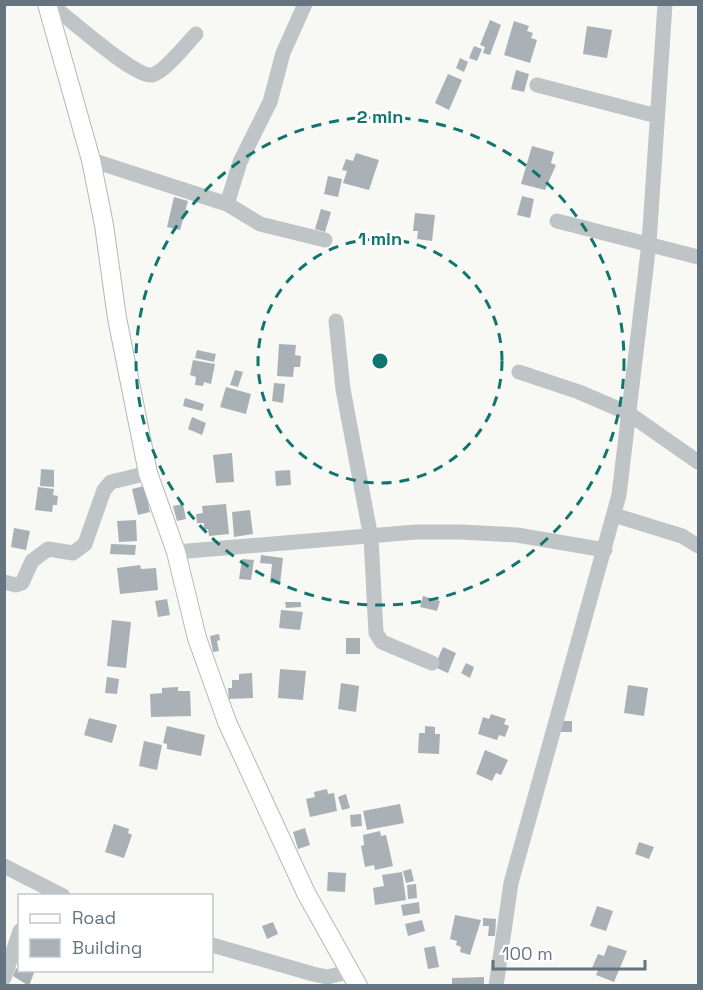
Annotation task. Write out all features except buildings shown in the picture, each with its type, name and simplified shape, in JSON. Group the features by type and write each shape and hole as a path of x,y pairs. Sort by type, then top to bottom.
{"main road":[{"path":"49,4 91,160 104,225 117,318 148,473 176,552 196,638 227,722 306,893 354,979"}],"street":[{"path":"49,4 98,43 146,74 153,75 162,70 196,34"},
{"path":"227,204 240,162 270,102 284,53 305,4"},
{"path":"496,986 511,883 614,515 649,243 665,4"},
{"path":"537,85 657,116"},
{"path":"91,160 227,204 260,224 325,240"},
{"path":"556,221 699,257"},
{"path":"336,321 343,389 371,538 376,633 382,642 432,663"},
{"path":"519,372 579,392 628,413 699,462"},
{"path":"4,582 22,583 32,561 48,549 73,553 85,544 104,490 111,482 148,473"},
{"path":"614,515 682,536 699,546"},
{"path":"176,552 371,538 416,532 517,535 605,550"},
{"path":"4,866 50,893"},
{"path":"4,978 18,937"},
{"path":"213,945 320,976 354,979"}]}
